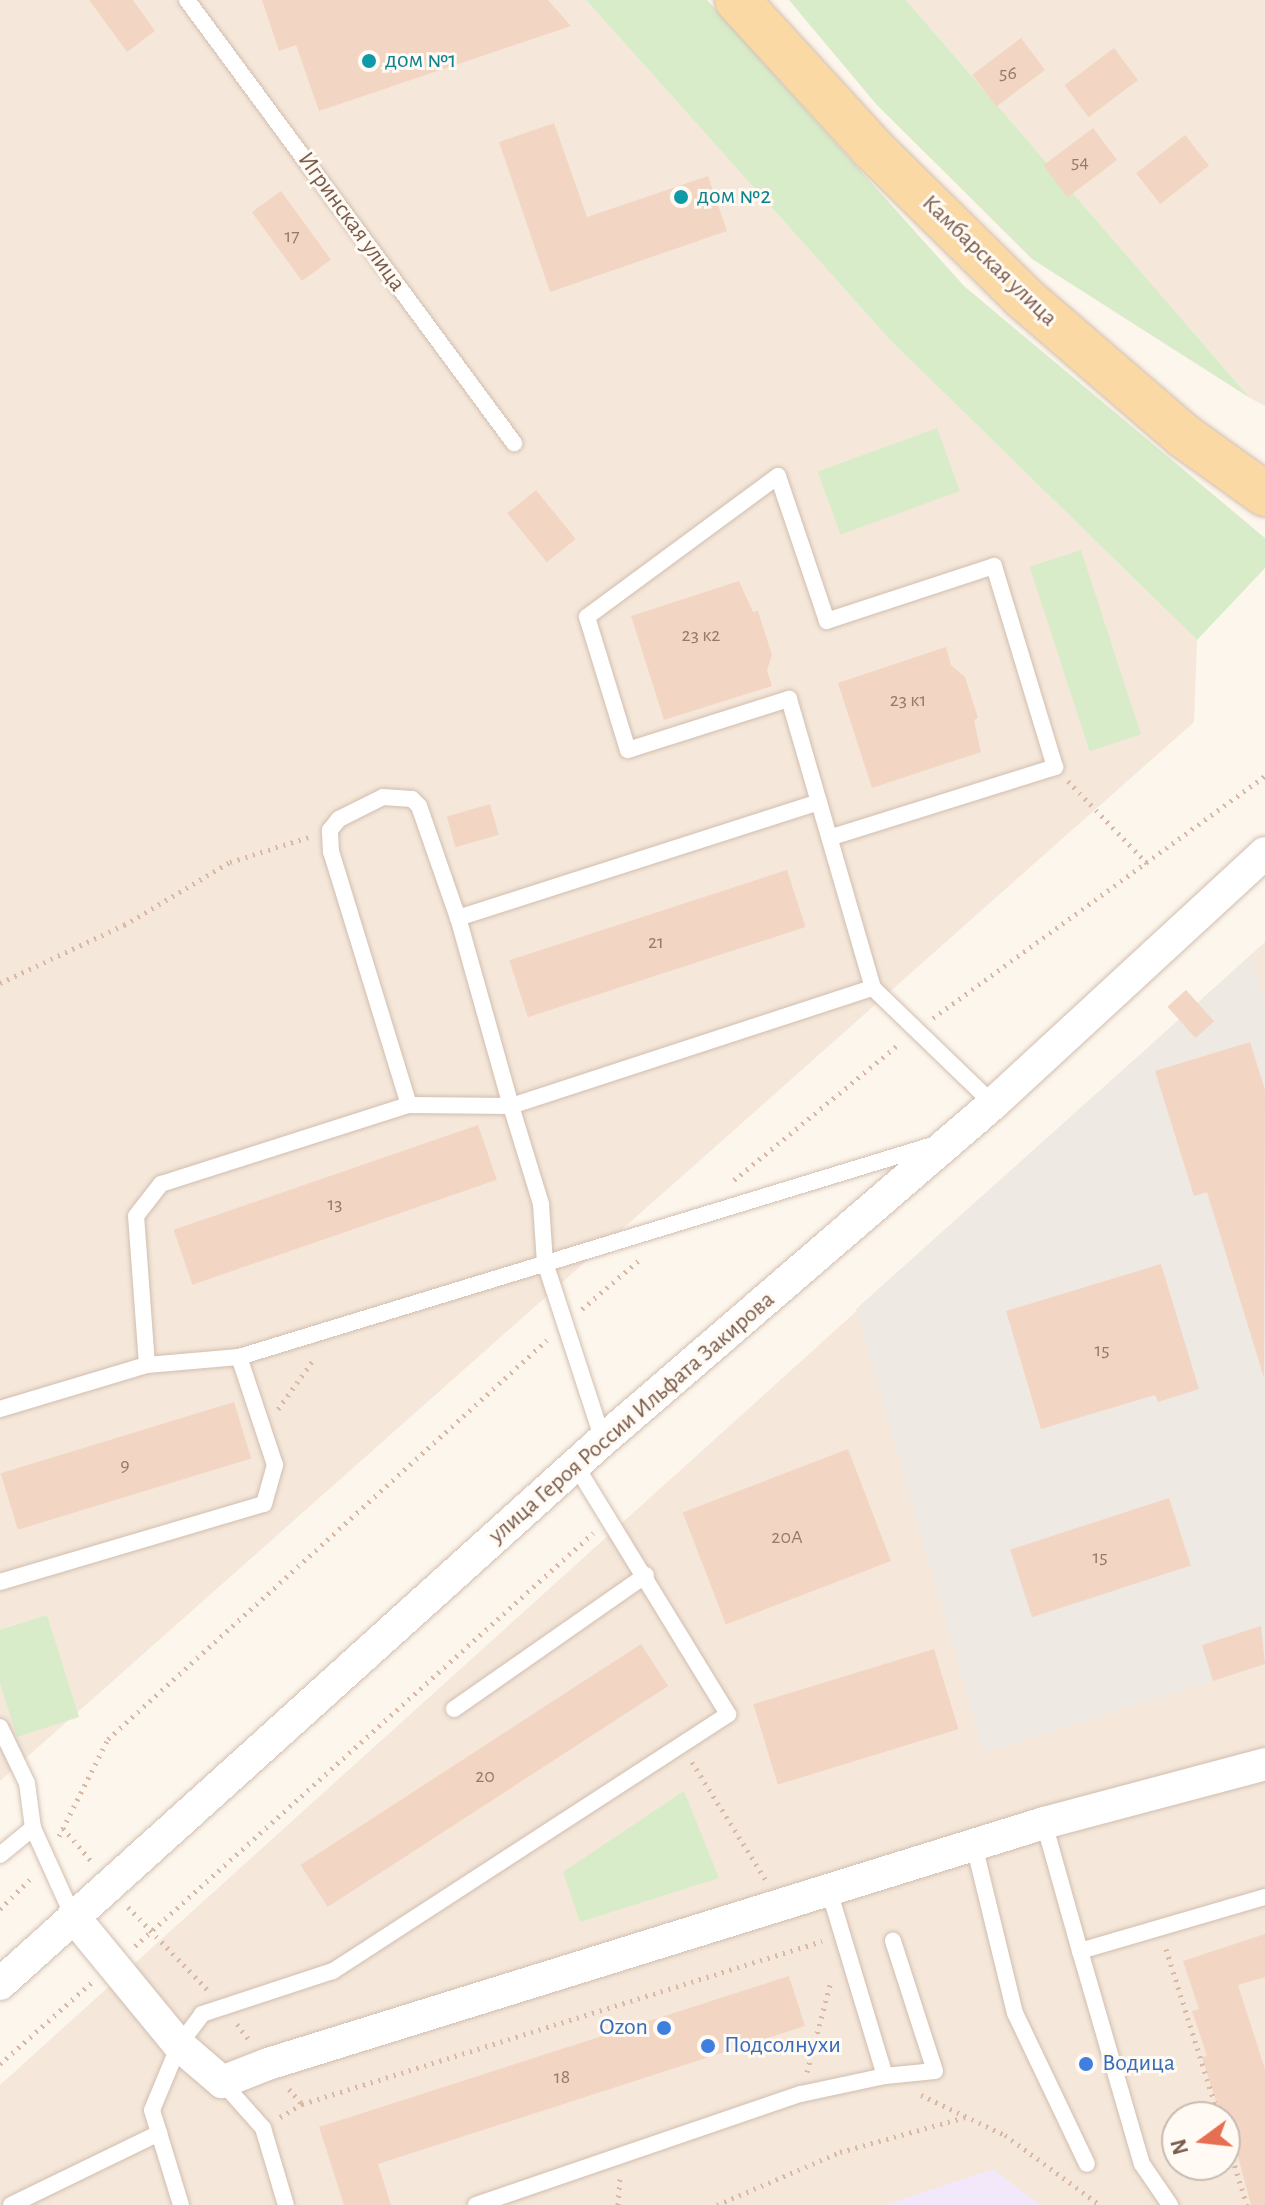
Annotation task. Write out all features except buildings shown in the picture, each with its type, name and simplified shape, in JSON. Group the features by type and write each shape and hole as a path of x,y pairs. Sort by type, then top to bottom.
{"main road":[{"name":"Камбарская улица","path":"737,0 871,147 1023,297 1184,436 1265,494"}],"street":[{"name":"улица Героя России Ильфата Закирова","path":"0,1984 603,1440 993,1104 1265,853"},
{"path":"73,1916 129,1955 179,2045 222,2082 268,2064 1044,1823 1265,1764"}],"lane":[{"name":"Игринская улица","path":"187,0 514,443"},
{"path":"832,837 1055,767 994,566 827,621 778,476 587,617 628,750 789,699 832,837 873,988 918,1028 993,1104"},
{"path":"409,1105 331,852 330,830 339,819 383,797 412,799 419,806 458,918 541,1204 545,1263 562,1326 603,1440"},
{"path":"458,918 819,802"},
{"path":"147,1365 135,1241 136,1216 148,1195 190,1173 409,1105 511,1106 873,988"},
{"path":"0,1409 147,1365 239,1357 691,1216 953,1139"},
{"path":"0,1582 264,1504 275,1465 239,1357"},
{"path":"181,2205 152,2110 179,2045 202,2014 333,1971 728,1714 646,1575 576,1466"},
{"path":"454,1709 646,1575"},
{"path":"0,1727 27,1783 33,1828 73,1916"},
{"path":"1044,1823 1142,2164 1170,2205"},
{"path":"0,1855 33,1828"},
{"path":"974,1845 1015,2013 1087,2164"},
{"path":"829,1890 885,2076"},
{"path":"1080,1951 1265,1897"},
{"path":"476,2205 801,2094 885,2076 935,2071 893,1941"},
{"path":"222,2082 263,2128 286,2205"},
{"path":"11,2205 159,2133"}],"path":[{"path":"1055,767 1148,864"},
{"path":"691,1216 918,1028 1148,864 1265,776"},
{"path":"0,983 124,925 230,862 330,830"},
{"path":"0,1909 48,1859 108,1739 562,1326 647,1253"},
{"path":"263,1429 321,1349 315,1331"},
{"path":"0,2064 129,1955 149,1932 609,1518"},
{"path":"681,1744 808,1945"},
{"path":"63,1828 149,1932 224,2007 302,2104"},
{"path":"1160,1929 1214,2101"},
{"path":"263,2128 302,2104 844,1934"},
{"path":"801,2094 844,1934"},
{"path":"717,2205 840,2152 965,2117 1005,2135 1100,2205"},
{"path":"1239,2181 1247,2205"}],"shaded area":[{"path":"0,0 586,0 891,341 1197,640 1194,722 0,1781"},
{"path":"906,0 1265,0 1265,406 1250,398"},
{"path":"1265,942 1265,2205 0,2205 0,2085"},
{"path":"1251,955 1265,1003 1265,1664 984,1753 856,1309"},
{"path":"993,2169 1040,2205 885,2205"}],"green space":[{"path":"586,0 707,0 964,286 1265,538 1265,568 1197,640 891,341"},
{"path":"789,0 906,0 1250,398 1032,259 876,104"},
{"path":"937,428 960,491 841,534 818,471"},
{"path":"1081,550 1141,735 1090,751 1030,567"},
{"path":"47,1615 79,1717 17,1737 0,1683 0,1630"},
{"path":"684,1791 719,1878 580,1922 563,1872"}],"place":[{"name":"дом №1","path":"369,61"},
{"name":"дом №2","path":"681,197"},
{"name":"Ozon","path":"664,2028"},
{"name":"Подсолнухи","path":"708,2046"},
{"name":"Водица","path":"1086,2064"}]}
